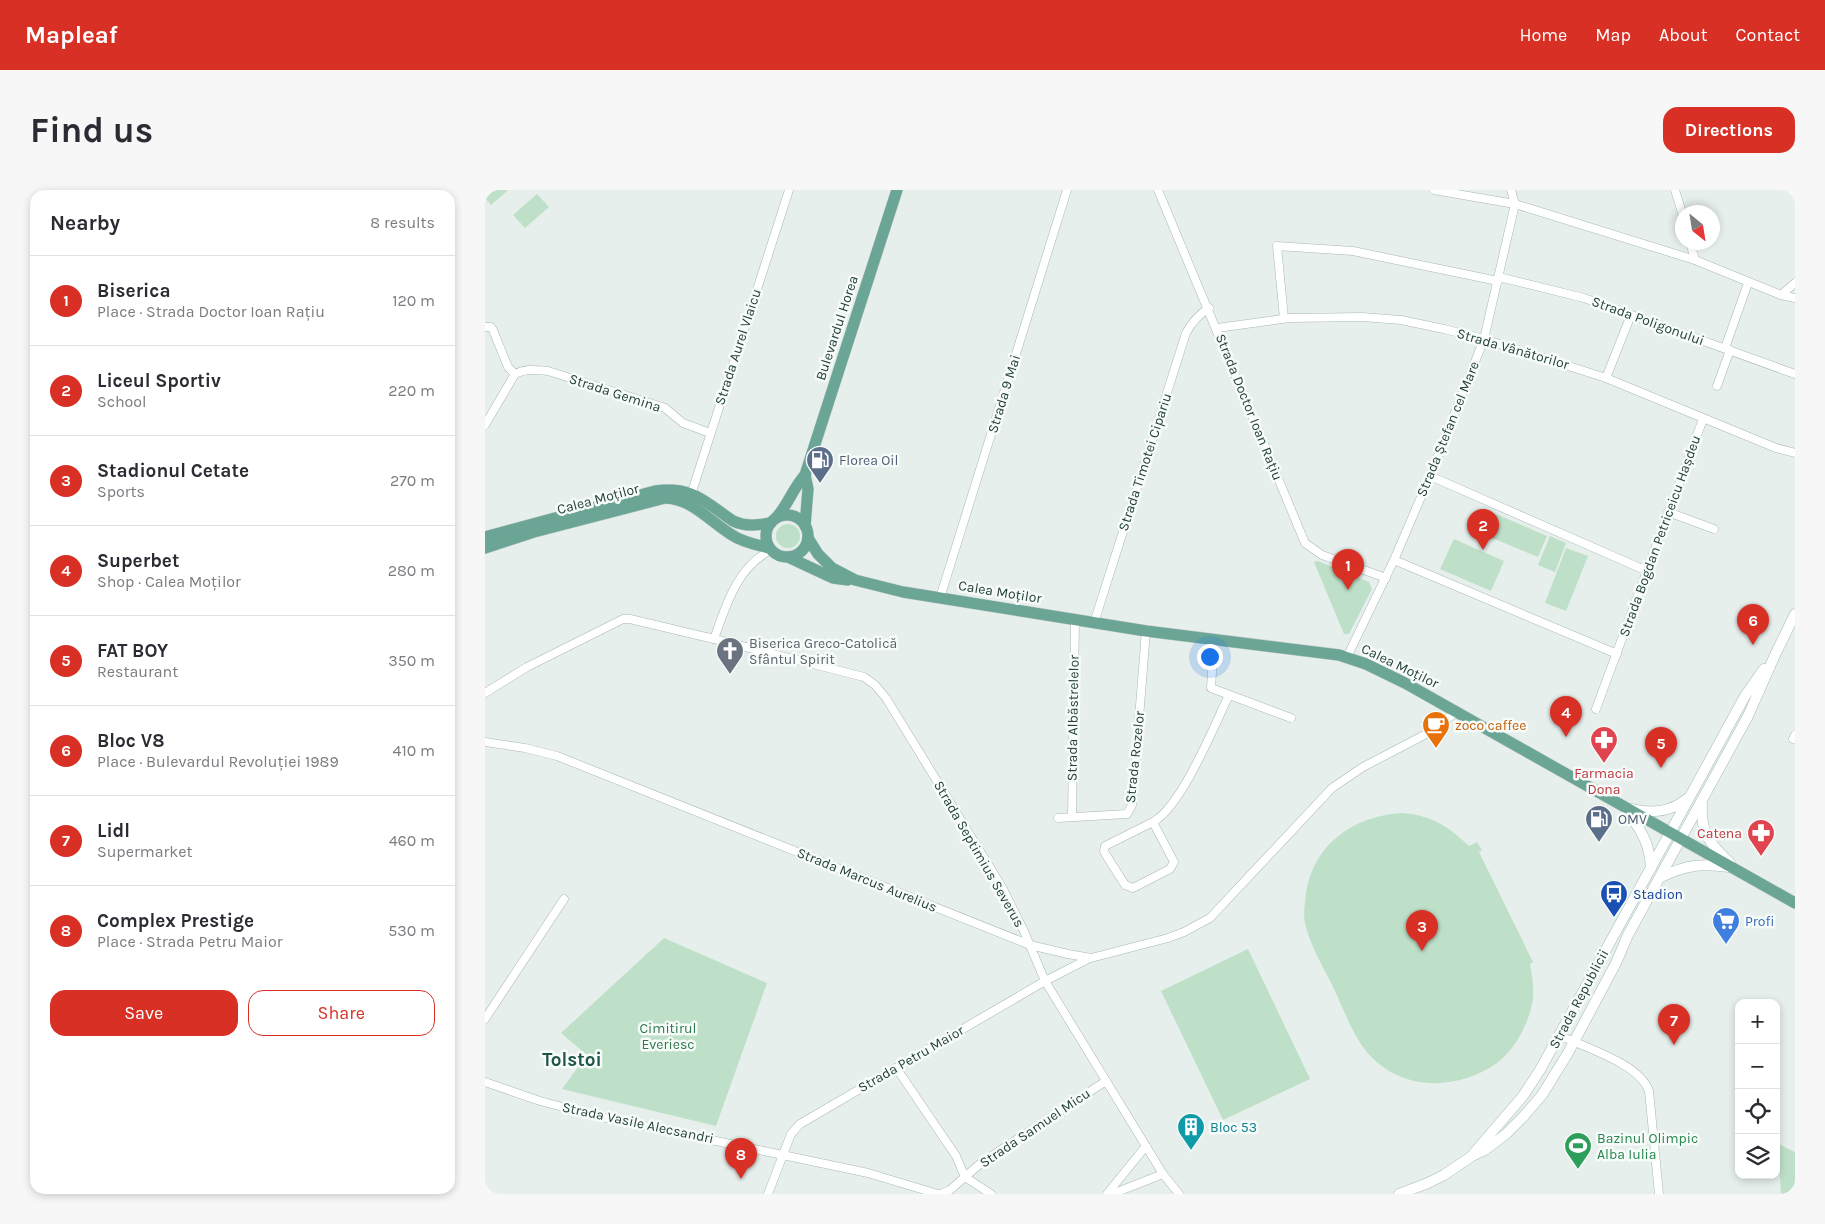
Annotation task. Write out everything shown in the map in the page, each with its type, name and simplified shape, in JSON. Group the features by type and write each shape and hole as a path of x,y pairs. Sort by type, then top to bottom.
{"main road":[{"name":"Bulevardul Horea","path":"805,475 897,190"},
{"path":"770,549 766,535 773,520 785,508 797,484 805,475"},
{"path":"805,475 808,488 805,526"},
{"name":"Calea Moților","path":"485,537 655,491 674,489 740,524 752,526 782,516 795,517 805,526 808,538 825,562 855,580"},
{"name":"Calea Moților","path":"485,548 534,532 653,500 690,499 734,536 770,549 779,556 788,558 833,578 855,580 903,592 1146,631 1347,657 1385,673 1795,903"},
{"path":"788,558 798,555 803,550 808,538"},
{"path":"1775,654 1795,614"},
{"name":"Strada Republicii","path":"1472,1156 1523,1096 1540,1070 1745,696 1775,654"},
{"name":"Strada Republicii","path":"1399,1194 1444,1175 1496,1142 1523,1117 1546,1089 1574,1042 1616,963 1627,935 1661,877 1755,702 1775,654"},
{"path":"1626,808 1659,812 1676,806 1692,795"},
{"path":"1702,801 1701,817 1703,830 1713,846 1734,868"},
{"path":"1626,808 1645,837 1651,869"},
{"path":"1661,877 1689,866 1709,864 1734,868"}],"street":[{"name":"Strada Aurel Vlaicu","path":"690,499 789,190"},
{"name":"Strada 9 Mai","path":"940,598 1067,190"},
{"name":"Strada Doctor Ioan Rațiu","path":"1158,190 1209,308 1305,543 1322,556 1385,578"},
{"path":"1434,190 1515,204 1695,260 1781,296 1793,292"},
{"name":"Strada Ștefan cel Mare","path":"1347,657 1394,560 1430,476 1484,339 1515,204 1511,190"},
{"path":"1675,190 1680,205"},
{"name":"Strada Poligonului","path":"1284,318 1277,246 1353,251 1584,298 1795,374"},
{"path":"1692,250 1695,260"},
{"path":"1717,386 1748,283"},
{"name":"Strada Timotei Cipariu","path":"1094,623 1186,333 1200,314 1209,308"},
{"path":"1606,378 1631,315"},
{"name":"Strada Vânătorilor","path":"1217,328 1284,318 1381,318 1418,324 1484,339 1606,378 1776,448 1795,453"},
{"path":"485,327 491,327 493,330 507,367 515,374 485,424"},
{"name":"Strada Gemina","path":"515,374 522,370 530,369 557,374 665,408 683,422 710,434"},
{"name":"Strada Bogdan Petriceicu Hașdeu","path":"1596,709 1703,419"},
{"path":"1430,476 1647,571"},
{"path":"1668,512 1713,528"},
{"path":"714,639 735,585 748,567 770,549"},
{"name":"Strada Bogdan Petriceicu Hașdeu","path":"1394,560 1617,654"},
{"name":"Strada Septimius Severus","path":"485,692 527,667 623,619 630,619 714,639 863,677 875,685 886,698 1002,887 1030,945"},
{"name":"Strada Albăstrelelor","path":"1072,817 1075,620"},
{"name":"Strada Rozelor","path":"1058,818 1127,814 1132,805 1146,631"},
{"path":"1214,640 1211,686 1229,695 1291,718"},
{"path":"1153,822 1173,865 1170,869 1133,888 1128,887 1105,855 1103,850 1105,846 1160,818 1183,790 1229,695"},
{"path":"1030,945 1091,958 1168,938 1210,918 1332,788 1363,767 1433,731 1456,712"},
{"name":"Strada Marcus Aurelius","path":"485,742 525,748 557,756 1030,945"},
{"path":"485,1019 564,899"},
{"path":"1030,945 1045,981 1163,1174 1179,1194"},
{"name":"Strada Petru Maior","path":"768,1194 791,1134 800,1124 1045,981 1091,958"},
{"path":"1559,1035 1616,1061 1639,1076 1647,1084 1659,1194"},
{"path":"897,1069 956,1156 965,1177 991,1194"},
{"name":"Strada Samuel Micu","path":"965,1177 981,1163 1106,1081"},
{"name":"Strada Vasile Alecsandri","path":"485,1082 540,1101 597,1116 869,1173 939,1194 950,1190 965,1177"},
{"path":"1107,1194 1146,1146"},
{"path":"1112,1194 1163,1174"}],"green space":[{"path":"485,190 508,190 491,205 485,198"},
{"path":"537,194 549,207 525,228 513,215"},
{"path":"1496,514 1547,536 1538,557 1487,536"},
{"path":"788,524 797,527 800,536 797,545 788,548 779,545 776,536 779,527"},
{"path":"1550,536 1566,543 1555,572 1538,565"},
{"path":"1454,539 1504,561 1491,591 1440,569"},
{"path":"1566,548 1588,556 1566,611 1545,603"},
{"path":"1318,561 1369,582 1372,589 1349,634 1344,634 1314,562"},
{"path":"1402,813 1430,819 1446,827 1469,846 1477,842 1482,850 1479,852 1533,962 1530,964 1533,998 1529,1016 1516,1042 1504,1057 1480,1073 1444,1083 1426,1083 1408,1079 1391,1072 1376,1062 1363,1047 1351,1027 1314,948 1305,923 1304,912 1310,875 1327,847 1339,835 1353,826 1384,815"},
{"name":"Cimitirul Everiesc","path":"664,938 767,983 716,1126 562,1089 587,1055 561,1033"},
{"path":"1248,949 1310,1079 1223,1120 1161,991"},
{"path":"1780,1145 1795,1152 1795,1194 1781,1194"}],"place":[{"name":"Florea Oil","path":"820,484"},
{"name":"Liceul Sportiv","path":"1483,550"},
{"name":"Biserica","path":"1348,590"},
{"name":"Bloc V8","path":"1753,645"},
{"name":"Biserica Greco-Catolică Sfântul Spirit","path":"730,675"},
{"name":"Superbet","path":"1566,737"},
{"name":"zoco caffee","path":"1436,749"},
{"name":"Farmacia Dona","path":"1604,764"},
{"name":"FAT BOY","path":"1661,768"},
{"name":"OMV","path":"1599,843"},
{"name":"Catena","path":"1761,857"},
{"name":"Stadion","path":"1614,918"},
{"name":"Profi","path":"1726,945"},
{"name":"Stadionul Cetate","path":"1422,951"},
{"name":"Lidl","path":"1674,1045"},
{"name":"Bloc 53","path":"1191,1151"},
{"name":"Bazinul Olimpic Alba Iulia","path":"1578,1170"},
{"name":"Complex Prestige","path":"741,1179"}],"district":[{"name":"Tolstoi","path":"572,1060"}]}
